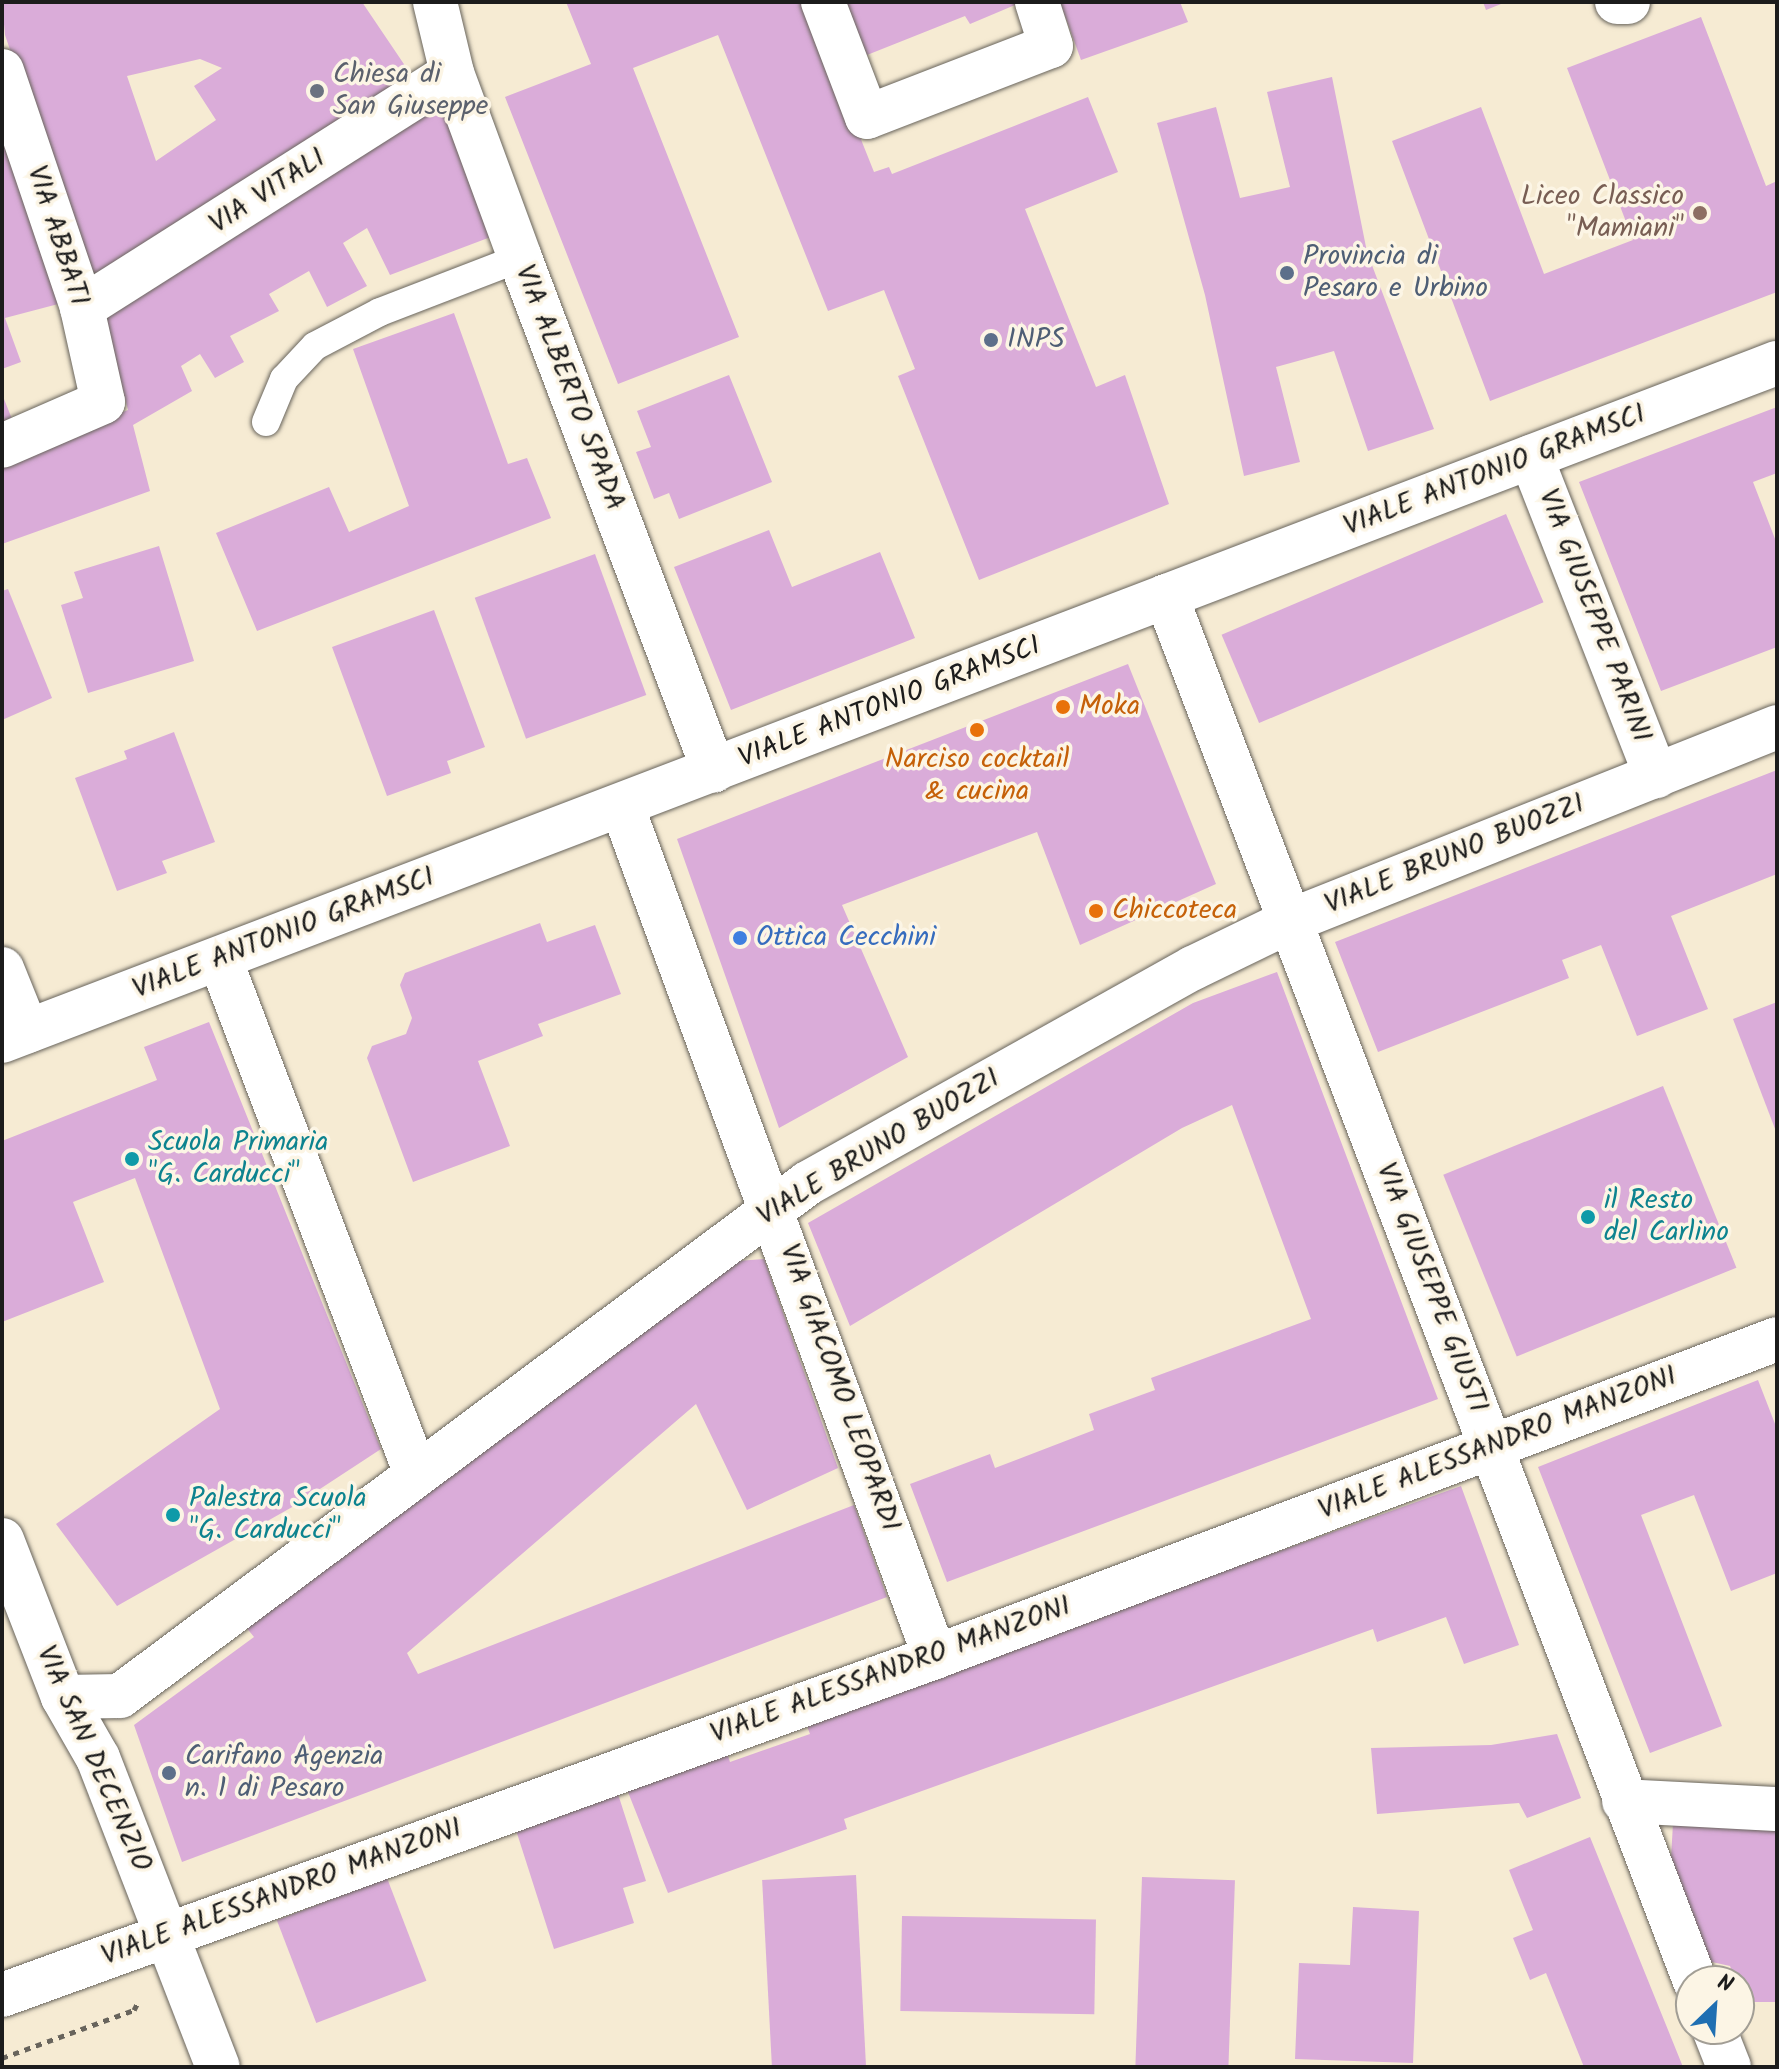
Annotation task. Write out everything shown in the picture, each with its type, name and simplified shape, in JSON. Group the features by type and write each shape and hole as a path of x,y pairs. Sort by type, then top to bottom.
{"street":[{"name":"VIA ALBERTO SPADA","path":"435,2 452,73 714,771"},
{"path":"823,2 867,117 1051,46 1037,2"},
{"path":"1617,2 1628,2"},
{"name":"VIA ABBATI","path":"2,71 82,308 103,402 2,446"},
{"name":"VIA VITALI","path":"82,308 452,73"},
{"name":"VIALE ANTONIO GRAMSCI","path":"14,1036 1777,363"},
{"name":"VIA GIUSEPPE PARINI","path":"1531,457 1656,776"},
{"name":"VIA GIUSEPPE GIUSTI","path":"1166,596 1689,1965"},
{"name":"VIALE BRUNO BUOZZI","path":"63,1697 120,1696 773,1206 1193,968 1290,921 1777,727"},
{"name":"VIA GIACOMO LEOPARDI","path":"622,806 773,1206 935,1657"},
{"path":"220,959 416,1474"},
{"path":"2,969 14,1036"},
{"name":"VIALE ALESSANDRO MANZONI","path":"2,1995 935,1657 1491,1447 1774,1351"},
{"name":"VIA SAN DECENZIO","path":"2,1540 63,1697 98,1758 218,2067"},
{"path":"1624,1801 1777,1809"},
{"path":"1720,2045 1729,2067"}],"lane":[{"path":"266,422 284,379 315,346 380,312 520,258"}],"path":[{"path":"2,2058 134,2010 140,1998"}],"building":[{"path":"2,2 362,2 414,79 89,282 5,35","holes":["200,59 222,68 194,86 216,120 156,161 127,76"]},
{"path":"566,2 806,2 874,172 889,167 892,174 1088,97 1118,172 1025,209 1096,387 1125,375 1169,504 979,580 898,376 915,369 884,290 828,311 718,35 633,68 739,337 618,384 505,97 591,64"},
{"path":"845,2 1022,2 970,24 965,16 867,55"},
{"path":"1060,2 1180,2 1188,22 1081,60"},
{"path":"1483,2 1506,2 1486,10"},
{"name":"Liceo Classico \"Mamiani\"","path":"1701,17 1766,186 1777,181 1777,292 1490,401 1392,141 1481,107 1544,274 1633,240 1567,68"},
{"name":"Provincia di Pesaro e Urbino","path":"1332,77 1367,252 1434,429 1368,451 1334,351 1276,367 1300,462 1244,476 1205,295 1157,123 1216,107 1240,198 1290,187 1267,92"},
{"path":"441,98 496,235 390,275 367,228 343,243 367,286 327,307 309,271 269,294 279,311 230,336 244,362 215,378 200,354 181,366 192,391 133,425 150,491 2,544 2,459 128,410 104,314"},
{"path":"2,118 62,303 5,318 21,362 2,369"},
{"path":"454,313 508,464 527,458 551,518 257,631 216,533 329,487 349,532 409,506 353,349"},
{"path":"729,375 772,482 679,519 669,493 654,499 636,452 651,447 637,411"},
{"path":"2,394 16,429 2,434"},
{"path":"1777,407 1777,473 1753,482 1777,544 1777,647 1661,691 1579,482"},
{"path":"1506,514 1544,602 1259,723 1222,635"},
{"path":"769,530 792,587 880,552 915,638 731,710 674,567"},
{"path":"159,546 194,661 88,693 61,605 83,598 74,572"},
{"path":"595,554 646,695 526,739 475,598"},
{"path":"8,589 52,698 2,720 2,591"},
{"path":"434,610 485,747 447,761 451,773 387,796 332,647"},
{"path":"1128,664 1216,884 1080,945 1037,832 842,905 908,1057 779,1128 677,839"},
{"path":"174,732 215,842 162,861 167,873 117,891 75,778 127,759 124,751"},
{"path":"1777,770 1777,874 1671,916 1708,1009 1637,1036 1601,945 1562,960 1569,978 1378,1052 1335,942"},
{"path":"540,923 547,942 595,925 621,994 538,1024 543,1036 478,1061 510,1146 413,1182 367,1058 372,1046 406,1034 412,1018 400,985 405,973"},
{"path":"1277,972 1438,1399 947,1582 910,1484 990,1454 995,1468 1094,1430 1089,1414 1155,1390 1151,1378 1311,1319 1232,1105 1182,1128 850,1326 808,1223 1193,1003"},
{"path":"1777,1002 1777,1134 1733,1019"},
{"path":"209,1022 381,1449 294,1506 117,1606 56,1524 220,1409 135,1178 73,1202 104,1282 2,1322 2,1141 157,1080 144,1047"},
{"name":"il Resto del Carlino","path":"1663,1086 1736,1268 1517,1357 1443,1175"},
{"path":"764,1259 838,1468 747,1510 696,1404 407,1653 418,1674 854,1505 887,1597 182,1862 134,1725 254,1637 245,1626 724,1262"},
{"path":"1758,1380 1777,1429 1777,1573 1731,1591 1694,1495 1641,1515 1722,1726 1650,1753 1538,1467"},
{"path":"1461,1486 1519,1645 1464,1664 1446,1617 1377,1642 1373,1629 844,1819 847,1829 668,1893 624,1782 725,1747 730,1762 810,1734 805,1721"},
{"path":"1557,1734 1581,1798 1527,1818 1519,1803 1377,1814 1371,1748 1491,1745"},
{"path":"618,1794 646,1881 623,1888 634,1923 554,1949 515,1827"},
{"path":"1673,1823 1777,1828 1777,2002 1755,2002 1755,1965 1726,1965 1703,1960 1670,1876"},
{"path":"1590,1837 1683,2067 1584,2067 1546,1973 1530,1980 1513,1938 1533,1930 1509,1870"},
{"path":"856,1875 866,2067 772,2067 762,1880"},
{"path":"1142,1877 1235,1880 1228,2067 1135,2067"},
{"path":"387,1878 426,1981 316,2023 277,1920"},
{"path":"1353,1907 1419,1911 1413,2063 1295,2059 1299,1963 1350,1965"},
{"path":"902,1916 1096,1919 1094,2014 900,2011"}],"place":[{"name":"Chiesa di San Giuseppe","path":"317,91"},
{"name":"Liceo Classico \"Mamiani\"","path":"1700,213"},
{"name":"Provincia di Pesaro e Urbino","path":"1287,273"},
{"name":"INPS","path":"991,340"},
{"name":"Moka","path":"1063,707"},
{"name":"Narciso cocktail & cucina","path":"977,730"},
{"name":"Chiccoteca","path":"1096,911"},
{"name":"Ottica Cecchini","path":"740,938"},
{"name":"Scuola Primaria \"G. Carducci\"","path":"132,1159"},
{"name":"il Resto del Carlino","path":"1588,1217"},
{"name":"Palestra Scuola \"G. Carducci\"","path":"173,1515"},
{"name":"Carifano Agenzia n. 1 di Pesaro","path":"169,1773"}]}
